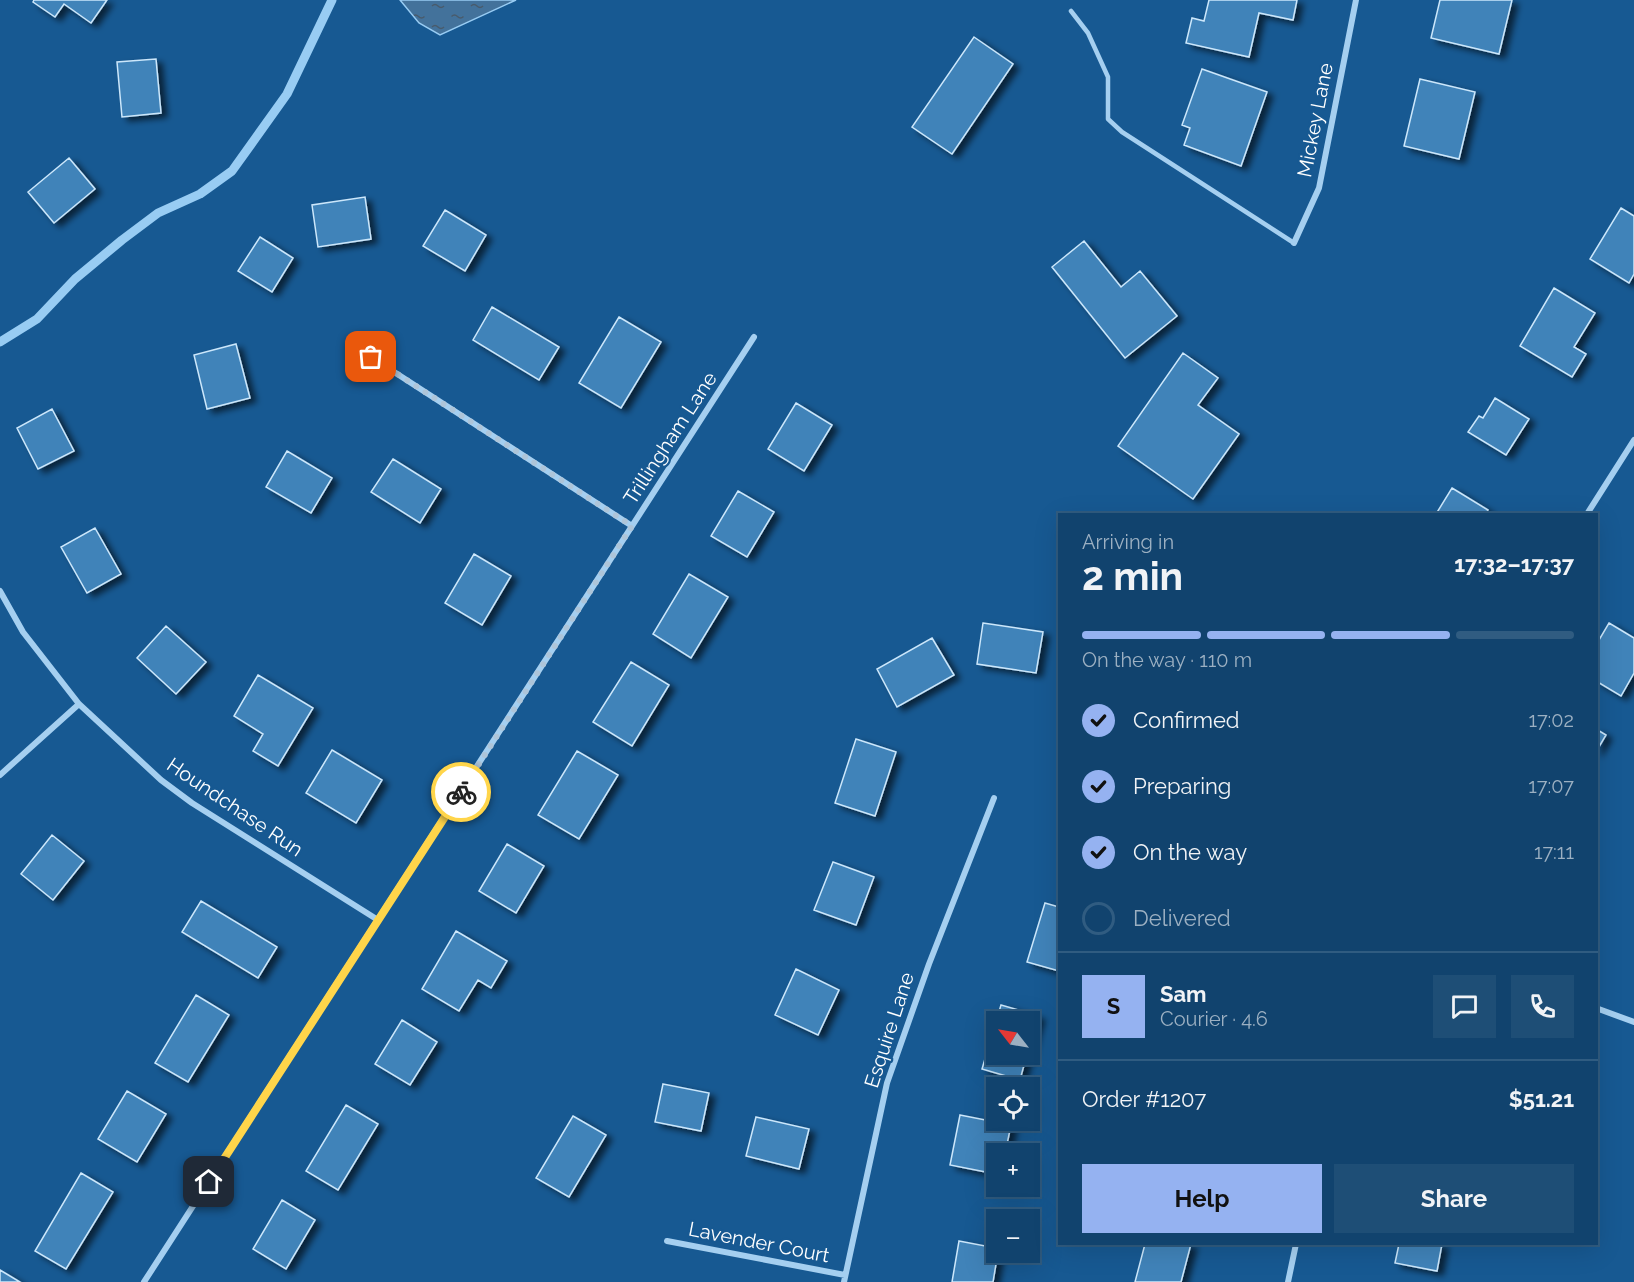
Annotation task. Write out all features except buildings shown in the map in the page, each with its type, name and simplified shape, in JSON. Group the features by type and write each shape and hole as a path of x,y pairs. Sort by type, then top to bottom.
{"street":[{"name":"Mickey Lane","path":"1294,243 1319,188 1356,0"},
{"name":"Trillingham Lane","path":"144,1282 754,337"},
{"path":"351,344 632,526"},
{"path":"1588,513 1634,440"},
{"name":"Houndchase Run","path":"0,591 23,632 79,704 161,780 192,803 378,920"},
{"path":"0,775 79,704"},
{"name":"Esquire Lane","path":"845,1278 887,1083 929,964 994,798"},
{"path":"1598,1009 1634,1022"},
{"name":"Lavender Court","path":"667,1241 845,1278"},
{"path":"1288,1282 1296,1245"}],"lane":[{"path":"1071,11 1088,33 1108,77 1108,119 1122,132 1294,243"}],"water":[{"path":"400,0 516,0 440,35 419,23"}],"waterway":[{"path":"0,342 37,319 75,279 158,213 200,194 232,171 287,94 332,0"}],"way so far":[{"path":"371,357 632,526 461,792"}],"route":[{"path":"209,1182 461,792"}]}
